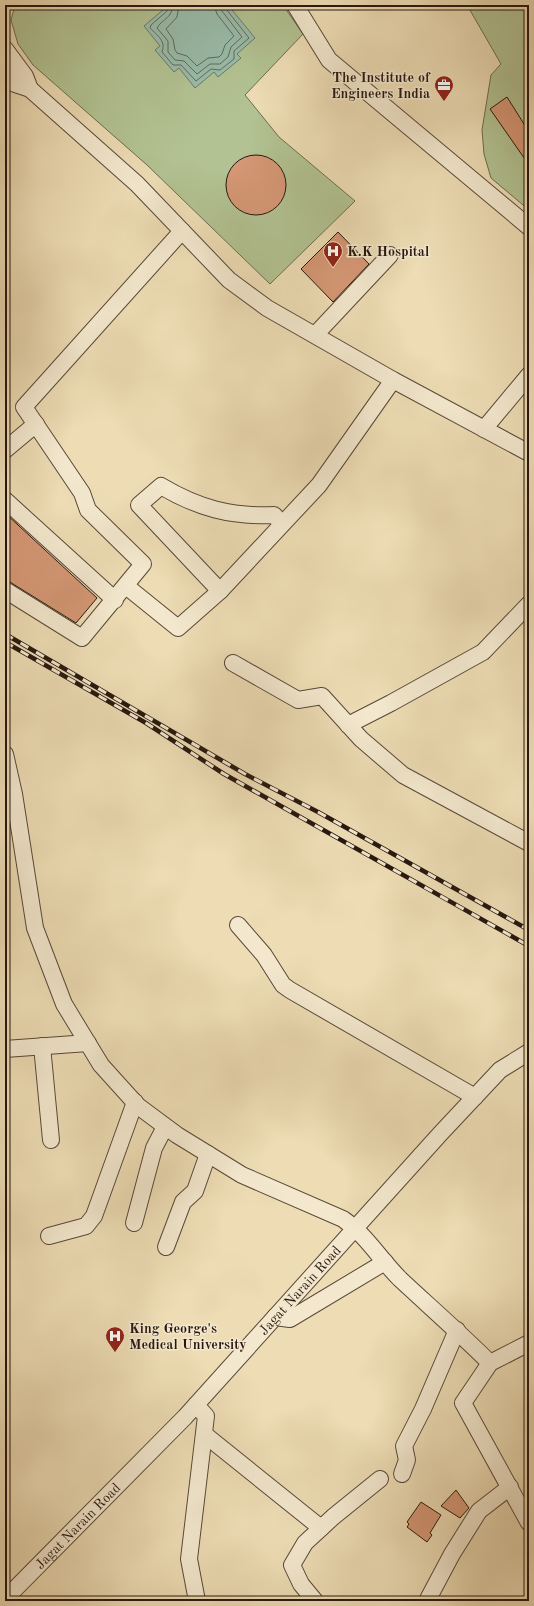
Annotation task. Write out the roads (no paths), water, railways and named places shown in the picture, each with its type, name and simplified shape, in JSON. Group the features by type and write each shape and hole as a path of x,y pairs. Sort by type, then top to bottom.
{"street":[{"path":"295,5 329,60 529,227"},
{"path":"5,50 25,76 30,89"},
{"path":"5,70 16,84 30,89 137,184 229,280 267,308 393,380 529,453"},
{"path":"5,590 82,638 115,600 143,564 88,510 82,493 24,407 182,231"},
{"path":"315,335 390,255"},
{"path":"484,429 529,375"},
{"path":"126,586 178,628 220,591 319,485 393,380"},
{"path":"5,450 36,424"},
{"path":"220,591 139,505 160,486 176,495 219,512 252,516 274,515 282,524"},
{"path":"5,500 115,600"},
{"path":"348,724 391,703 484,652 529,604"},
{"path":"233,663 298,700 322,696 361,739 403,775 529,843"},
{"path":"5,754 14,794 36,928 64,1004 101,1065 135,1102 165,1127 242,1175 343,1219 356,1228 399,1278 457,1330 490,1363"},
{"path":"238,925 264,955 284,984 290,990 475,1096"},
{"path":"5,1049 88,1043"},
{"path":"42,1046 51,1140"},
{"name":"Jagat Narain Road","path":"5,1599 196,1405 475,1096 500,1070 529,1052"},
{"path":"49,1236 86,1226 94,1216 135,1102"},
{"path":"134,1223 154,1148 165,1127"},
{"path":"166,1247 183,1202 195,1191 208,1154"},
{"path":"275,1317 290,1319 385,1262"},
{"path":"402,1474 407,1460 404,1446 423,1409 457,1330"},
{"path":"529,1343 490,1363 463,1403 529,1523"},
{"path":"196,1405 206,1416 189,1559 197,1601"},
{"path":"204,1434 321,1528"},
{"path":"315,1601 301,1584 292,1565 305,1543 333,1517 380,1479"},
{"path":"427,1601 452,1554 479,1511 510,1487"}],"water":[{"path":"161,5 228,5 255,38 237,54 241,58 218,77 214,72 195,88 179,68 174,72 155,50 160,46 144,26 164,9"}],"railway":[{"path":"5,634 245,774 318,812 529,930"},
{"path":"5,642 146,723 224,774 529,946"}],"place":[{"name":"The Institute of Engineers India","path":"444,102"},
{"name":"K.K Hospital","path":"333,268"},
{"name":"King George's Medical University","path":"115,1353"}]}
